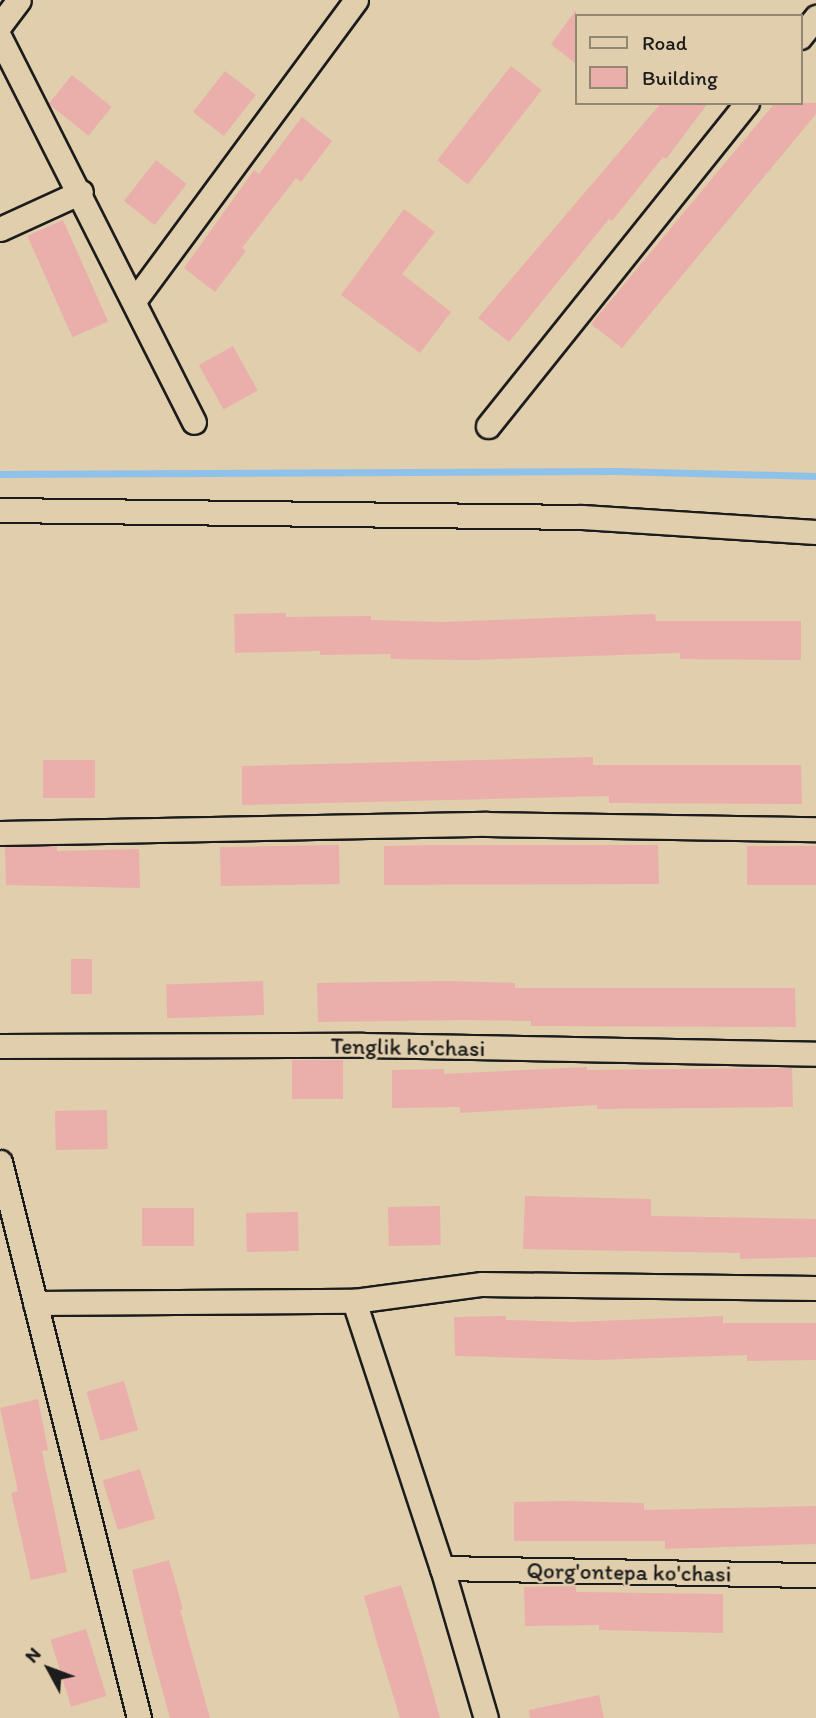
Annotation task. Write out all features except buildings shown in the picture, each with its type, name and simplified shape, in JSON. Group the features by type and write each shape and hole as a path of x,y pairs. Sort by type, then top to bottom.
{"street":[{"path":"0,25 19,0"},
{"path":"134,301 356,0"},
{"path":"802,34 816,17"},
{"path":"0,38 81,192 194,422"},
{"path":"488,426 745,105"},
{"path":"0,229 81,192"},
{"path":"0,510 582,517 816,532"},
{"path":"0,833 487,824 816,829"},
{"name":"Tenglik ko'chasi","path":"0,1046 362,1045 816,1054"},
{"path":"0,1162 139,1718"},
{"path":"35,1303 354,1301 482,1284 816,1288"},
{"path":"354,1301 442,1568 486,1718"},
{"name":"Qorg'ontepa ko'chasi","path":"442,1568 816,1575"}],"waterway":[{"path":"0,474 615,471 816,476"}]}
